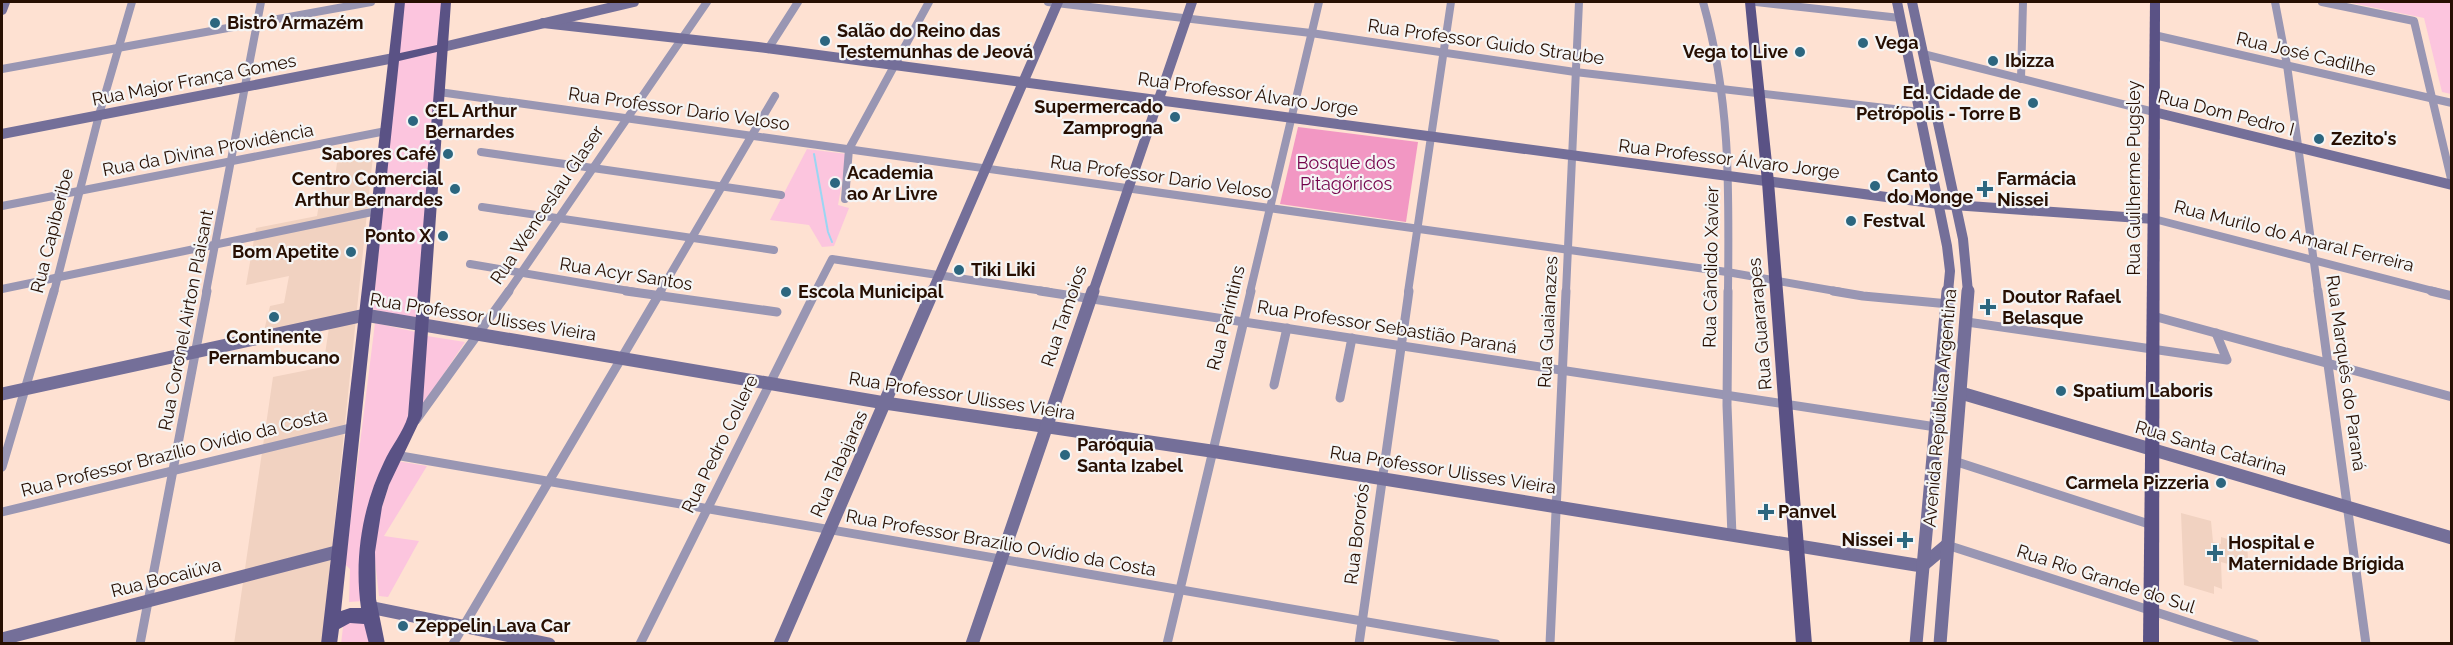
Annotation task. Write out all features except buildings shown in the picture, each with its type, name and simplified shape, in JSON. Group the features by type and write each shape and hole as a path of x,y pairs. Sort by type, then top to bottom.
{"main road":[{"path":"329,644 400,2"},
{"path":"377,644 370,614 367,541 374,508 395,455 412,426 422,326 446,2"},
{"name":"Rua Guararapes","path":"1750,2 1768,182 1804,644"},
{"name":"Rua Guilherme Pugsley","path":"2151,644 2155,2"},
{"path":"394,58 442,47"},
{"path":"335,600 370,614"},
{"path":"331,625 356,615 370,614"}],"street":[{"path":"2,9 4,2"},
{"name":"Rua Capiberibe","path":"2,467 27,388 99,116 132,2"},
{"name":"Rua Coronel Airton Plaisant","path":"140,644 261,2"},
{"path":"2,69 371,2"},
{"path":"442,47 634,2"},
{"name":"Rua Wenceslau Glaser","path":"412,426 558,219 706,2"},
{"path":"768,49 798,2"},
{"path":"844,199 849,149 929,2"},
{"name":"Rua Professor Guido Straube","path":"1055,2 1311,33 1575,72 1920,112"},
{"name":"Rua Tabajaras","path":"780,644 1024,83 1055,2"},
{"name":"Rua Tamoios","path":"972,644 1192,2"},
{"name":"Rua Parintins","path":"1167,644 1241,321 1319,2"},
{"name":"Rua Bororós","path":"1359,644 1400,345 1451,2"},
{"name":"Rua Guaianazes","path":"1550,644 1579,2"},
{"name":"Rua Cândido Xavier","path":"1703,2 1716,40 1723,88 1729,177 1726,395 1732,536"},
{"path":"1756,2 1900,18"},
{"name":"Avenida República Argentina","path":"1897,2 1920,112 1967,267 1967,322 1940,644"},
{"name":"Avenida República Argentina","path":"1912,2 1923,54 1947,205 1949,258 1948,304 1916,644"},
{"path":"2021,79 2023,2"},
{"name":"Rua Marquês do Paraná","path":"2275,2 2299,148 2366,644"},
{"path":"2322,2 2414,21 2451,184"},
{"name":"Rua Professor Álvaro Jorge","path":"543,23 894,65 1947,205"},
{"name":"Rua José Cadilhe","path":"2154,34 2451,103"},
{"name":"Rua Dom Pedro I","path":"1923,54 2451,184"},
{"name":"Rua Major França Gomes","path":"2,134 394,58"},
{"name":"Rua Professor Dario Veloso","path":"439,92 1569,252 1727,272 1863,296 1948,304"},
{"path":"453,644 775,96"},
{"name":"Rua da Divina Providência","path":"2,206 386,131"},
{"path":"481,152 781,195"},
{"name":"Rua Murilo do Amaral Ferreira","path":"1947,205 2154,219 2451,296"},
{"path":"482,207 774,250"},
{"path":"2,289 377,211"},
{"name":"Rua Professor Sebastião Paraná","path":"832,259 1936,427"},
{"name":"Rua Pedro Collere","path":"640,644 768,383 832,259"},
{"name":"Rua Acyr Santos","path":"470,264 658,296 777,312"},
{"name":"Rua Professor Ulisses Vieira","path":"2,394 365,315 885,403 1211,451 1922,566"},
{"path":"2153,316 2451,397"},
{"path":"1967,322 2227,360 2216,333"},
{"path":"1274,385 1287,328"},
{"path":"1340,398 1352,338"},
{"name":"Rua Santa Catarina","path":"1961,393 2451,538"},
{"name":"Rua Professor Brazílio Ovídio da Costa","path":"2,512 354,427"},
{"name":"Rua Professor Brazílio Ovídio da Costa","path":"395,455 1496,644"},
{"path":"1954,461 2152,525"},
{"path":"1922,566 1947,545"},
{"name":"Rua Rio Grande do Sul","path":"1947,545 2255,644"},
{"name":"Rua Bocaiúva","path":"2,639 340,552"},
{"path":"370,614 382,611 549,644"}],"shaded area":[{"path":"403,2 443,2 421,322 373,309"},
{"path":"2347,2 2451,2 2451,94 2442,92 2424,18"},
{"path":"807,149 847,154 838,205 849,208 834,246 822,247 809,225 770,220"},
{"path":"373,156 322,643 234,644 273,377 323,367 330,321 263,335 270,306 284,303 289,276 246,285 256,228 317,216 323,180 335,177 337,163"},
{"path":"375,323 416,332 407,427 386,465 363,601 349,602 350,569 345,564"},
{"path":"427,336 465,342 421,408"},
{"path":"397,461 427,466 384,536 419,541 388,597 379,596 374,552 378,519"},
{"name":"Hospital e Maternidade Brígida","path":"2181,513 2211,521 2213,542 2221,544 2221,537 2247,545 2249,570 2221,562 2222,589 2214,586 2214,594 2184,585"},
{"path":"344,619 365,619 370,643 341,644"}],"green space":[{"name":"Bosque dos Pitagóricos","path":"1298,127 1418,142 1406,222 1280,204"}],"waterway":[{"path":"814,154 828,232 832,242"}],"place":[{"name":"Bistrô Armazém","path":"215,23"},
{"name":"Salão do Reino das Testemunhas de Jeová","path":"825,41"},
{"name":"Vega","path":"1863,43"},
{"name":"Vega to Live","path":"1800,52"},
{"name":"Ibizza","path":"1993,61"},
{"name":"Ed. Cidade de Petrópolis - Torre B","path":"2033,103"},
{"name":"Supermercado Zamprogna","path":"1175,117"},
{"name":"CEL Arthur Bernardes","path":"413,121"},
{"name":"Zezito's","path":"2319,139"},
{"name":"Sabores Café","path":"448,154"},
{"name":"Academia ao Ar Livre","path":"835,183"},
{"name":"Canto do Monge","path":"1875,186"},
{"name":"Centro Comercial Arthur Bernardes","path":"455,189"},
{"name":"Farmácia Nissei","path":"1985,189"},
{"name":"Festval","path":"1851,221"},
{"name":"Ponto X","path":"443,236"},
{"name":"Bom Apetite","path":"351,252"},
{"name":"Tiki Liki","path":"959,270"},
{"name":"Escola Municipal","path":"786,292"},
{"name":"Doutor Rafael Belasque","path":"1988,307"},
{"name":"Continente Pernambucano","path":"274,317"},
{"name":"Spatium Laboris","path":"2061,391"},
{"name":"Paróquia Santa Izabel","path":"1065,455"},
{"name":"Carmela Pizzeria","path":"2221,483"},
{"name":"Panvel","path":"1766,512"},
{"name":"Nissei","path":"1905,540"},
{"name":"Hospital e Maternidade Brígida","path":"2215,553"},
{"name":"Zeppelin Lava Car","path":"403,626"}]}
